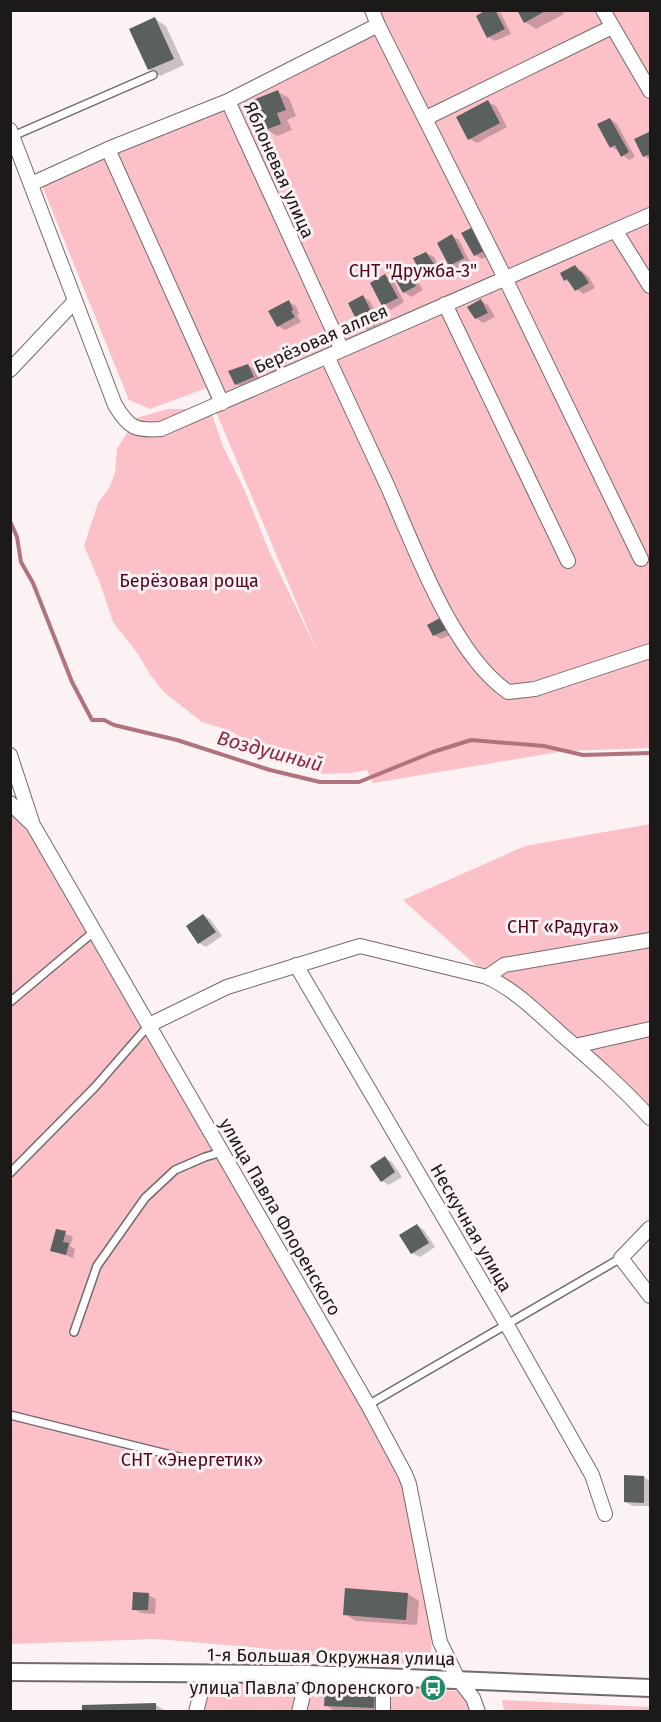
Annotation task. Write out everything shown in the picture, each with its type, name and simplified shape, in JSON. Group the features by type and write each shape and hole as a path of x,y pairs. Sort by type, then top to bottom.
{"street":[{"path":"372,10 641,559"},
{"path":"603,10 612,27 646,72 651,91"},
{"path":"228,101 378,25"},
{"path":"426,117 612,27"},
{"name":"Яблоневая улица","path":"31,184 108,149 228,101 342,350"},
{"name":"Берёзовая аллея","path":"12,140 115,405 124,421 141,431 161,429 651,215"},
{"path":"108,149 222,403"},
{"path":"615,230 651,286"},
{"path":"10,370 75,301"},
{"path":"445,304 568,561"},
{"path":"327,356 423,567 455,629 480,667 495,683 508,692 535,689 651,651"},
{"name":"улица Павла Флоренского","path":"10,755 33,825 96,930 368,1405 409,1484 440,1642 458,1679 473,1698 478,1712"},
{"name":"улица Павла Флоренского","path":"10,803 33,825"},
{"path":"487,977 504,965 651,940"},
{"path":"149,1025 227,987 360,946 496,981 534,1010 621,1086 651,1118"},
{"name":"Нескучная улица","path":"296,965 592,1475 605,1514"},
{"path":"575,1046 651,1029"},
{"path":"651,1228 621,1258 651,1296"},
{"name":"1-я Большая Окружная улица","path":"10,1672 308,1674 651,1688"},
{"path":"196,1712 206,1673"},
{"path":"299,1712 308,1674"},
{"path":"383,1678 383,1712"}],"lane":[{"path":"12,140 153,75"},
{"path":"10,1002 96,930"},
{"path":"10,1173 95,1088 149,1025"},
{"path":"74,1332 97,1266 145,1198 175,1170 222,1152"},
{"path":"368,1405 621,1258"},
{"path":"10,1415 183,1458"}],"green space":[{"name":"СНТ \"Дружба-3\"","path":"379,11 650,11 650,748 564,751 373,783 367,770 324,774 278,759 228,730 202,722 164,692 113,622 84,546 98,503 109,488 115,473 117,449 136,418 168,409 210,409 223,446 245,491 269,551 317,651 206,388 150,409 129,400 41,183 384,22"},
{"name":"СНТ «Энергетик»","path":"10,808 35,832 409,1478 432,1633 430,1663 423,1665 325,1657 261,1648 156,1639 11,1644"},
{"name":"СНТ «Радуга»","path":"650,824 650,1121 403,900 525,846"},
{"path":"241,1680 324,1680 467,1692 472,1712 192,1712 197,1692 221,1685 236,1686"},
{"path":"502,1700 650,1707 650,1711 504,1711"}],"building":[{"path":"486,10 495,10 505,29 487,38 476,16"},
{"path":"517,10 547,10 524,23"},
{"path":"155,17 174,59 148,70 129,29"},
{"path":"278,90 286,110 277,113 281,124 265,130 253,100"},
{"path":"488,100 500,123 468,140 456,117"},
{"path":"610,118 629,152 621,157 615,145 610,148 597,124"},
{"path":"649,132 650,154 643,157 634,139"},
{"path":"475,226 488,249 474,256 461,233"},
{"path":"452,234 464,258 449,266 437,243"},
{"path":"426,252 436,267 421,274 413,258"},
{"path":"575,265 589,283 575,291 567,279 564,281 560,273"},
{"path":"407,269 416,286 403,293 394,277"},
{"path":"385,274 398,298 382,306 370,283"},
{"path":"363,295 375,319 360,327 348,303"},
{"path":"481,299 488,313 475,319 467,307"},
{"path":"289,300 295,317 277,327 268,311"},
{"path":"274,354 280,365 268,371 262,360"},
{"path":"248,364 254,377 235,385 228,371"},
{"path":"442,617 448,629 433,636 427,625"},
{"path":"203,914 216,932 198,944 186,926"},
{"path":"385,1156 395,1172 381,1182 370,1166"},
{"path":"417,1224 429,1243 411,1254 399,1235"},
{"path":"56,1229 66,1231 63,1242 69,1243 66,1255 50,1251"},
{"path":"624,1475 644,1476 644,1503 624,1502"},
{"path":"345,1588 408,1593 406,1620 343,1615"},
{"path":"133,1592 149,1593 148,1610 132,1610"},
{"path":"325,1690 375,1691 374,1708 324,1706"},
{"path":"156,1703 156,1712 82,1712 82,1705"}],"waterway":[{"name":"Воздушный","path":"10,521 17,537 21,562 33,583 72,682 92,720 104,720 114,725 177,740 270,770 320,782 359,782 433,752 471,740 544,746 583,755 650,753"}],"place":[{"name":"улица Павла Флоренского","path":"433,1688"}],"park label":[{"name":"Берёзовая роща","path":"189,581"}]}
